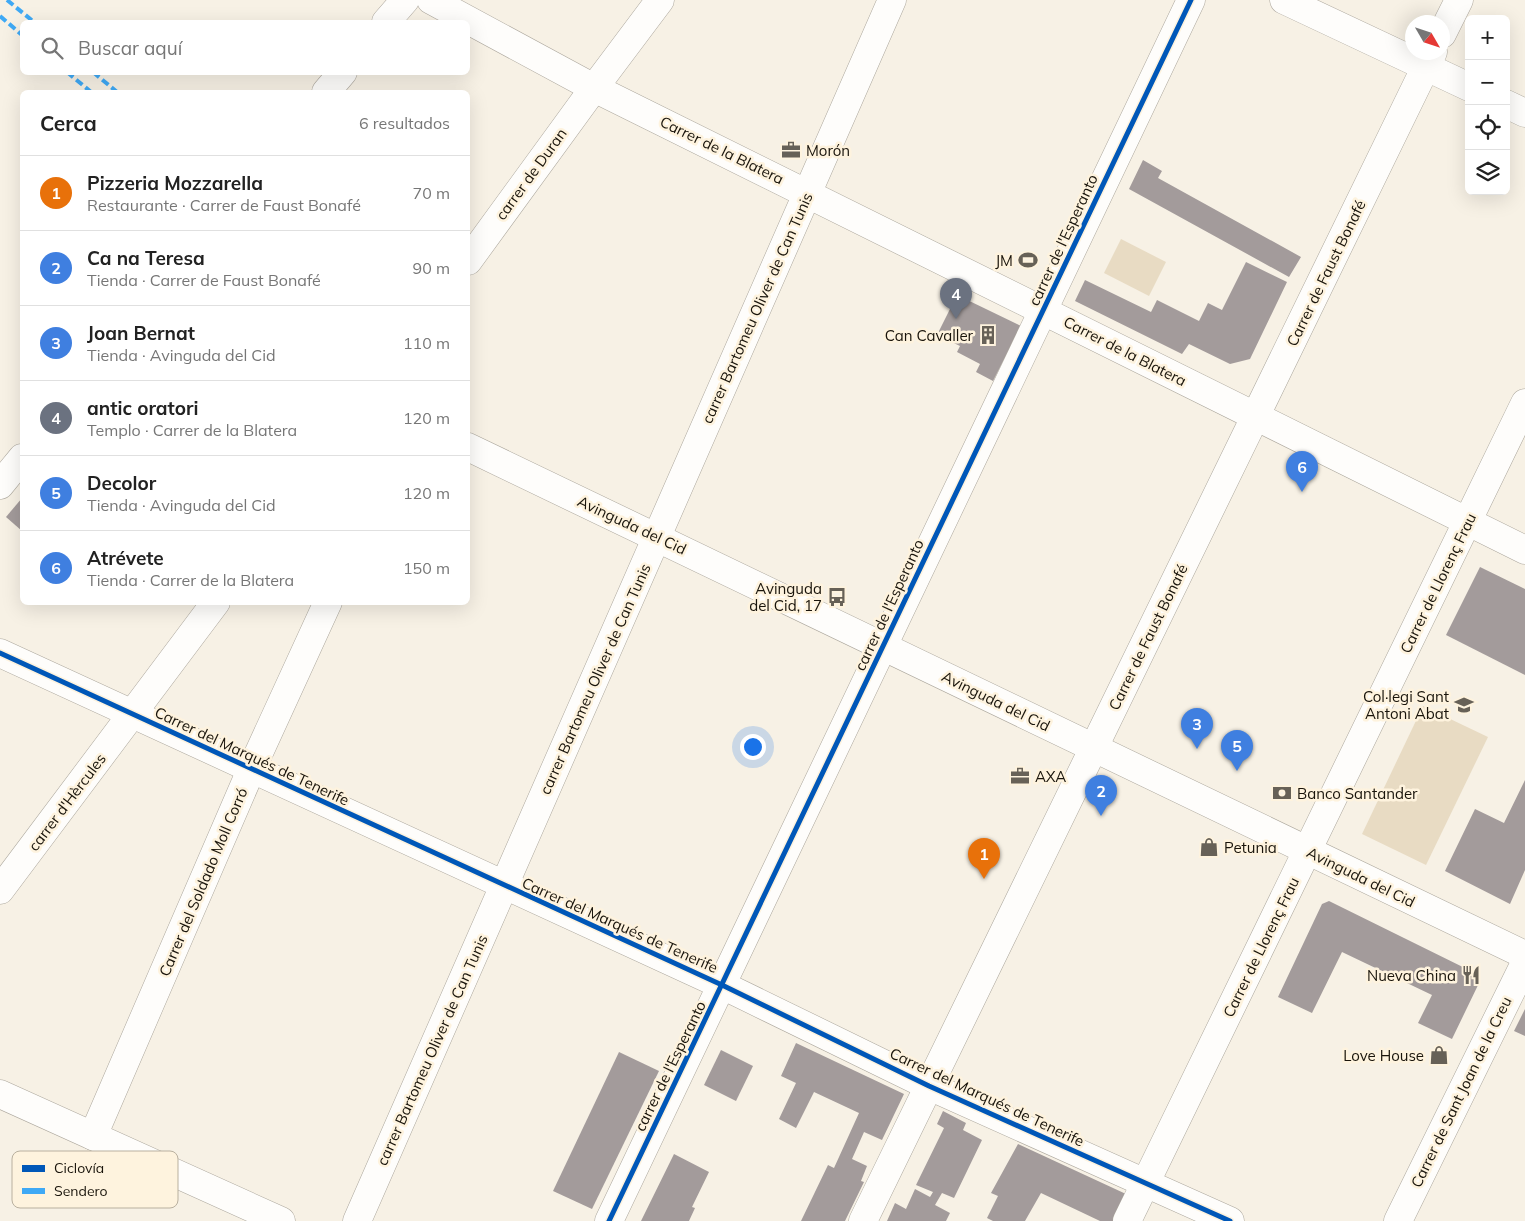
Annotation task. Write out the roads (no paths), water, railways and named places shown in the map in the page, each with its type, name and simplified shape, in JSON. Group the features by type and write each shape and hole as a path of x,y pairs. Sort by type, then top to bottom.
{"street":[{"path":"388,20 405,0"},
{"name":"Carrer de la Blatera","path":"431,0 468,20"},
{"name":"carrer de Duran","path":"470,259 660,0"},
{"name":"carrer Bartomeu Oliver de Can Tunis","path":"357,1221 892,0"},
{"name":"carrer de l'Esperanto","path":"609,1221 1191,0"},
{"path":"1284,0 1405,50"},
{"path":"1450,18 1459,0"},
{"name":"Carrer de la Blatera","path":"470,21 594,88 1525,550"},
{"path":"1430,60 1465,84"},
{"name":"Carrer de Faust Bonafé","path":"863,1221 1430,60"},
{"path":"328,90 340,75"},
{"path":"1508,105 1525,113"},
{"name":"Carrer de Llorenç Frau","path":"1128,1221 1525,403"},
{"name":"Avinguda del Cid","path":"470,448 1525,955"},
{"path":"0,485 20,460"},
{"name":"carrer d'Hèrcules","path":"0,890 134,714 214,605"},
{"name":"Carrer del Soldado Moll Corró","path":"93,1136 251,770 327,605"},
{"name":"Carrer del Marqués de Tenerife","path":"0,653 722,985 929,1086 1230,1221"},
{"name":"Carrer de Sant Joan de la Creu","path":"1398,1221 1525,963"},
{"path":"0,1094 126,1151"},
{"path":"178,1174 281,1221"}],"place":[{"name":"Morón","path":"791,150"},
{"name":"JM","path":"1028,260"},
{"name":"antic oratori","path":"956,319"},
{"name":"Can Cavaller","path":"988,335"},
{"name":"Atrévete","path":"1302,492"},
{"name":"Avinguda del Cid, 17","path":"837,597"},
{"name":"Col·legi Sant Antoni Abat","path":"1464,705"},
{"name":"Joan Bernat","path":"1197,749"},
{"name":"Decolor","path":"1237,771"},
{"name":"AXA","path":"1020,776"},
{"name":"Banco Santander","path":"1282,793"},
{"name":"Ca na Teresa","path":"1101,816"},
{"name":"Petunia","path":"1209,847"},
{"name":"Pizzeria Mozzarella","path":"984,879"},
{"name":"Nueva China","path":"1471,975"},
{"name":"Love House","path":"1439,1055"}]}
